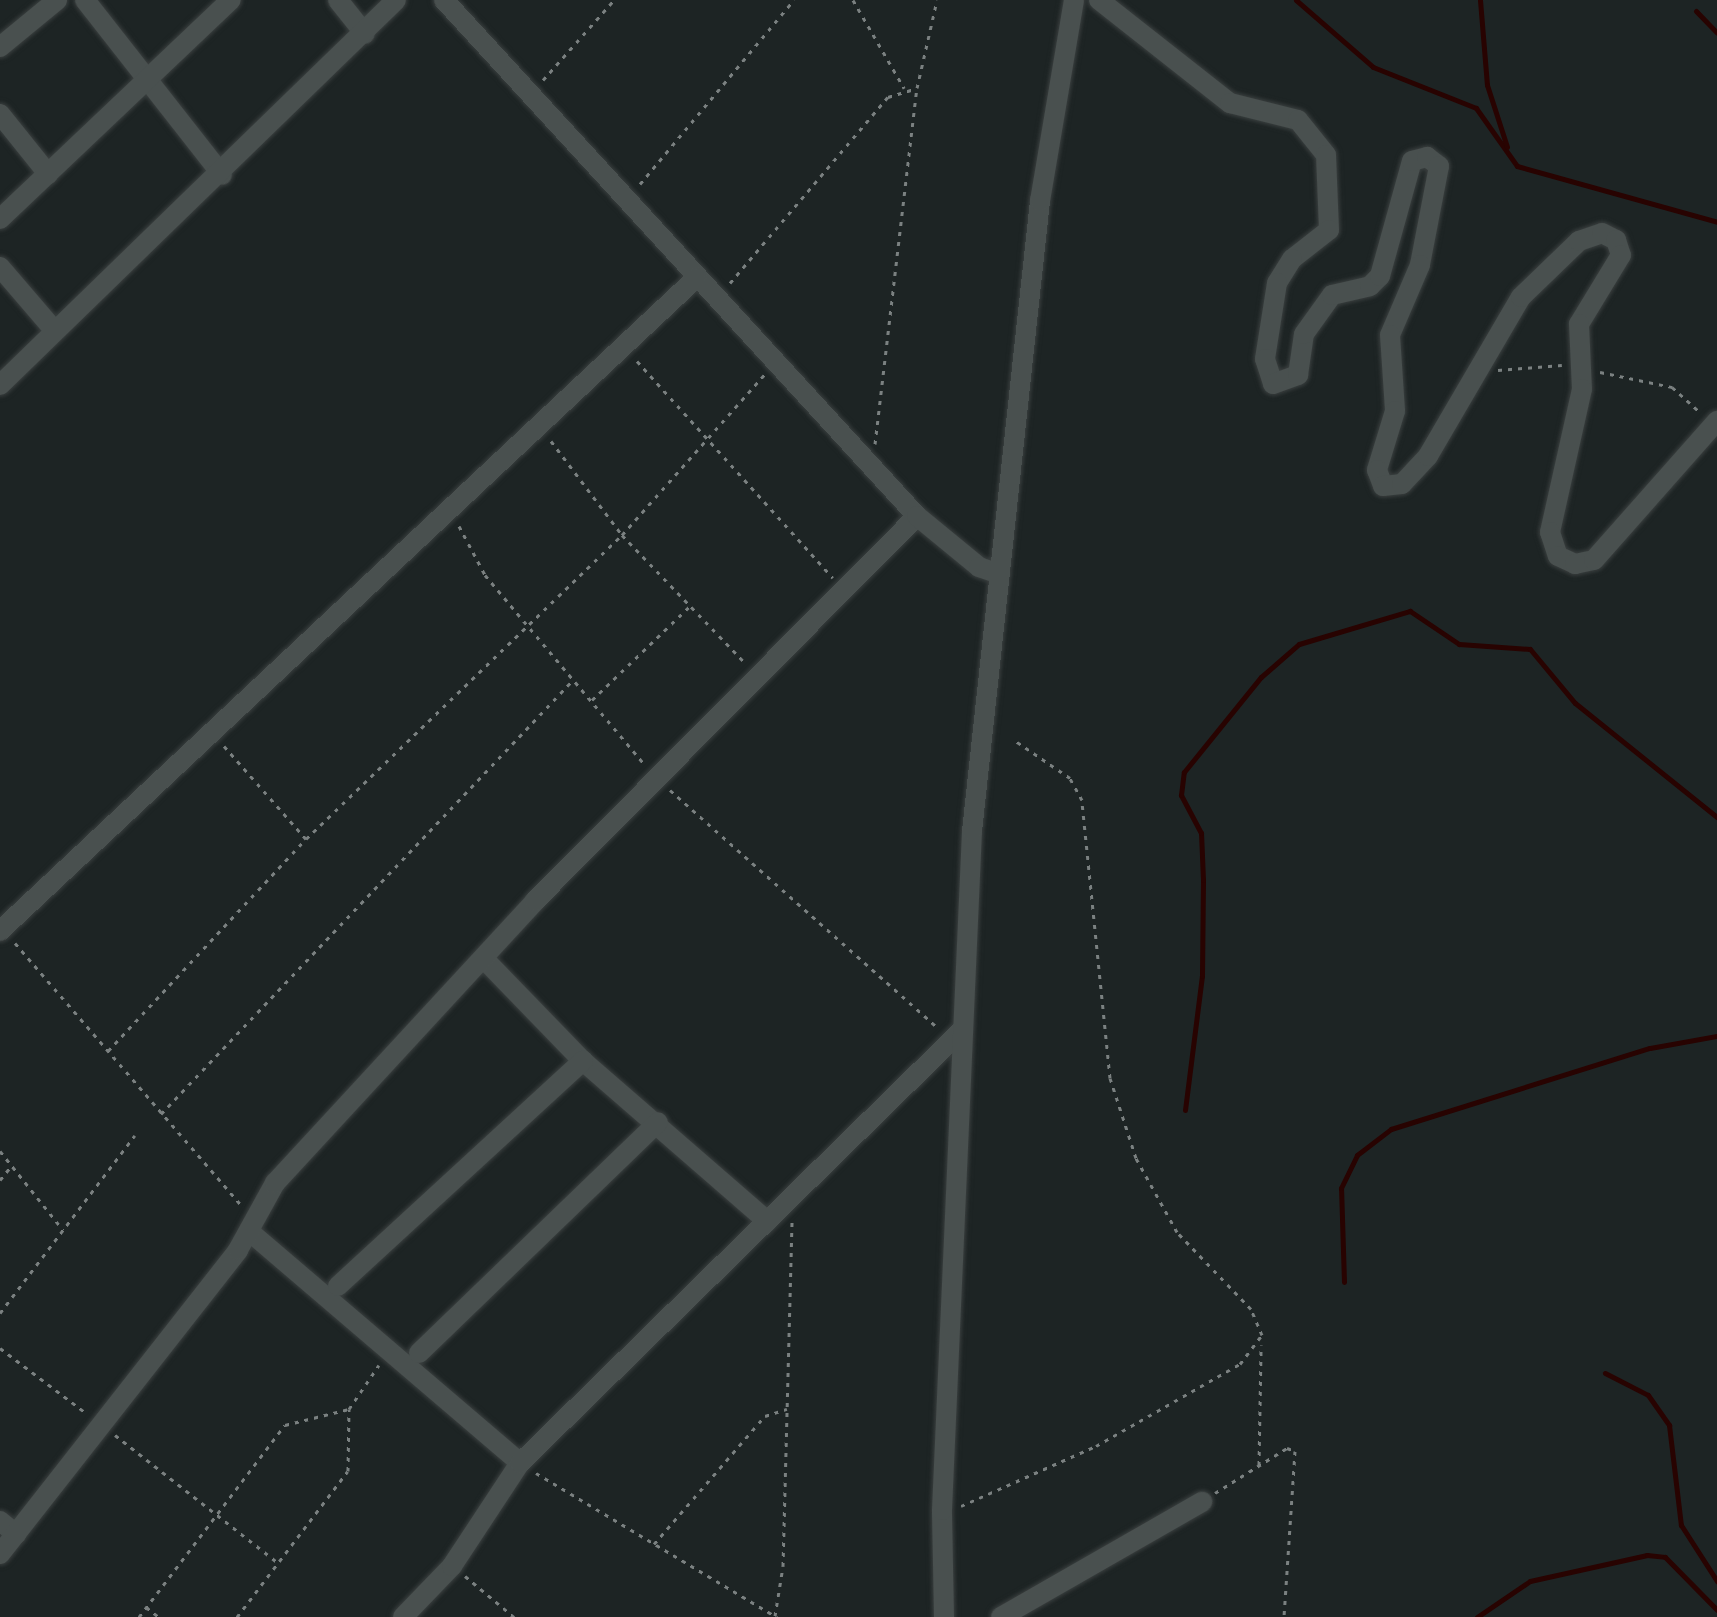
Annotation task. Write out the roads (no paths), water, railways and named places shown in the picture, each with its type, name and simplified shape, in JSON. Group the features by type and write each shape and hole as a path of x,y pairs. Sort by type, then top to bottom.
{"street":[{"path":"0,47 57,0"},
{"path":"85,0 150,78 222,175"},
{"path":"0,219 231,0"},
{"path":"338,0 365,34"},
{"path":"0,385 54,330 222,175 396,0"},
{"path":"444,0 701,284 867,457 917,516 979,567 999,574"},
{"path":"944,1617 942,1510 956,1036 999,574 1040,201 1074,0"},
{"path":"1099,0 1230,103 1298,120 1326,155 1333,183 1329,230 1292,259 1277,283 1265,359 1273,384 1288,384 1298,375 1304,334 1332,295 1370,286 1380,276 1409,166 1423,156 1441,174 1417,277 1390,335 1395,411 1377,470 1383,486 1402,484 1419,468 1521,297 1579,241 1602,233 1616,240 1621,255 1579,324 1582,366 1550,532 1568,562 1584,564 1600,553 1714,424"},
{"path":"0,114 48,174"},
{"path":"0,267 54,330"},
{"path":"1,930 624,346 701,284"},
{"path":"0,1554 8,1527 102,1425 252,1222 485,960 656,778 847,592 917,516"},
{"path":"485,960 583,1061 658,1122 767,1221"},
{"path":"403,1617 452,1566 520,1463 791,1194 956,1036"},
{"path":"338,1286 583,1061"},
{"path":"419,1353 658,1122"},
{"path":"252,1222 388,1352 520,1463"},
{"path":"1001,1617 1202,1502"}],"waterway":[{"path":"1296,0 1373,67 1476,108 1517,166 1717,222"},
{"path":"1480,0 1487,85 1507,147"},
{"path":"1696,11 1717,33"},
{"path":"1185,1110 1202,976 1203,880 1201,833 1181,795 1184,772 1261,677 1299,644 1410,611 1459,644 1530,649 1575,703 1717,817"},
{"path":"1344,1282 1341,1188 1357,1155 1391,1129 1650,1048 1717,1036"},
{"path":"1605,1373 1648,1395 1669,1425 1681,1525 1717,1581"},
{"path":"1477,1617 1530,1581 1647,1555 1665,1557 1717,1610"}]}
